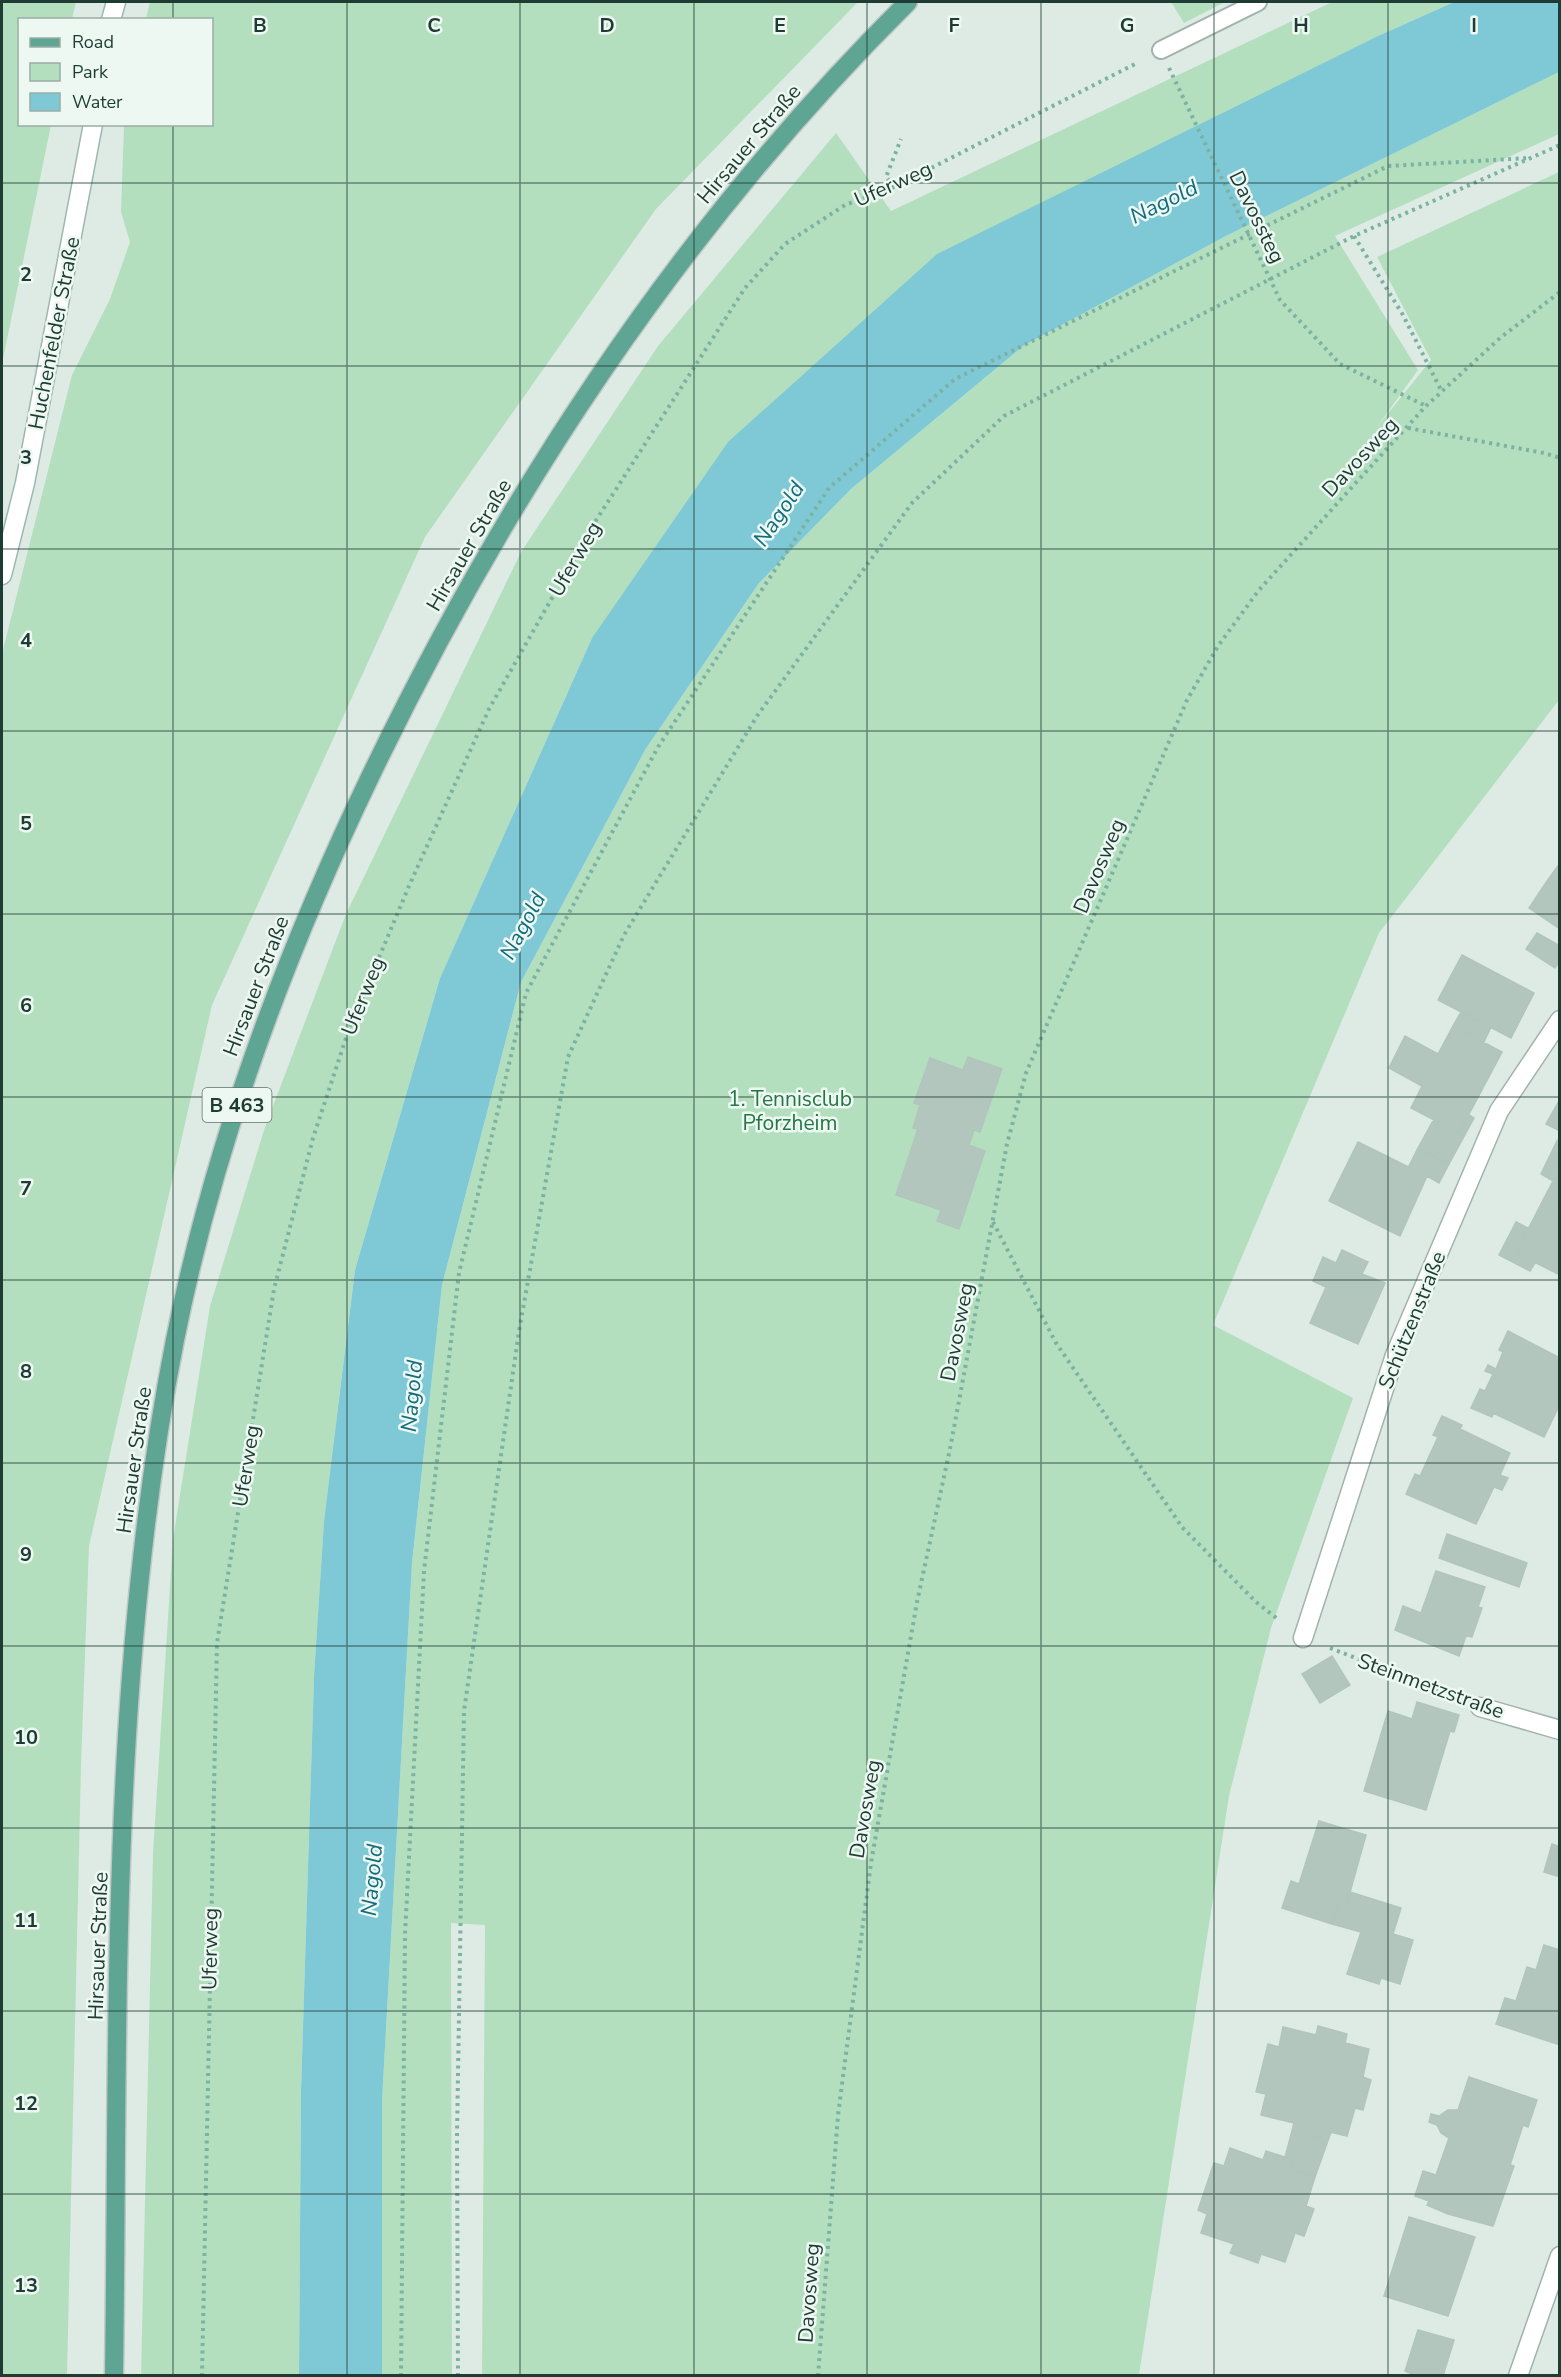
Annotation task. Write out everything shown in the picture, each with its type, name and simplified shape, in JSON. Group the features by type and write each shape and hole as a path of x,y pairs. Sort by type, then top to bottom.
{"main road":[{"name":"Hirsauer Straße","path":"114,2376 122,1888 130,1702 143,1555 175,1340 203,1219 262,1028 330,860 402,711 480,566 558,440 646,309 724,206 794,123 908,2"}],"street":[{"path":"112,18 116,2"},
{"name":"Huchenfelder Straße","path":"2,575 25,483 93,126"},
{"name":"Schützenstraße","path":"1303,1638 1395,1355 1499,1111 1560,1020"},
{"name":"Steinmetzstraße","path":"1480,1707 1560,1730"},
{"path":"1518,2376 1560,2256"}],"lane":[{"path":"1161,51 1258,2"}],"path":[{"name":"Uferweg","path":"202,2376 217,1642 274,1289 313,1138 349,1029 432,834 489,709 595,522 745,288 785,244 845,205 894,187 1161,51"},
{"name":"Davossteg","path":"1169,68 1280,300 1340,364 1426,406"},
{"path":"894,187 886,177 901,139"},
{"path":"458,2376 457,2136 464,1711 519,1331 568,1057 624,935 757,716 912,503 1004,416 1354,236 1560,145"},
{"path":"400,2376 405,1934 424,1571 459,1273 526,993 658,747 829,488 955,379 1388,166 1529,158"},
{"path":"1354,236 1403,315 1442,392 1500,338 1560,292"},
{"name":"Davosweg","path":"818,2376 838,2115 871,1863 917,1602 950,1449 1007,1144 1026,1073 1187,700 1218,646 1259,590 1426,406 1442,392"},
{"path":"1407,428 1544,453 1560,458"},
{"path":"993,1222 1056,1343 1182,1527 1256,1602"},
{"name":"Steinmetzstraße","path":"1303,1638 1480,1707"}],"green space":[{"path":"2,2 76,2 72,18 18,18 18,126 51,126 2,364"},
{"path":"150,2 858,2 656,209 425,537 212,1005 89,1546 81,1765 67,2375 2,2375 2,654 72,375 110,299 130,242 121,212 124,126 213,126 213,18 146,18"},
{"path":"1171,2 1225,2 1184,23"},
{"path":"1332,2 1454,2 1378,36 592,638 440,978 355,1270 324,1521 314,1676 301,2091 299,2375 141,2376 153,1853 173,1539 210,1306 265,1127 346,914 521,552 658,346 836,133 891,211"},
{"name":"1. Tennisclub Pforzheim","path":"1559,72 1559,134 1335,236 1418,370 1377,427 1431,360 1377,257 1559,172 1559,700 1379,933 1213,1325 1353,1398 1271,1628 1229,1796 1139,2375 482,2375 485,1925 451,1923 452,2375 382,2376 382,2101 412,1563 442,1285 521,982 645,750 759,583 851,489 1023,346 1224,237"}],"water":[{"name":"Nagold","path":"1454,2 1559,2 1559,72 1224,237 1023,346 851,489 759,583 645,750 521,982 442,1285 412,1563 382,2101 382,2375 299,2375 301,2091 314,1676 324,1521 355,1270 440,978 592,638 728,442 937,254 1378,36"}],"building":[{"path":"1560,863 1560,889 1547,881"},
{"path":"1547,881 1560,889 1560,929 1529,908"},
{"path":"1537,933 1560,946 1560,961 1555,968 1526,949"},
{"path":"1462,955 1534,993 1511,1038 1438,1000"},
{"path":"1461,1012 1491,1027 1484,1042 1453,1026"},
{"path":"1453,1026 1502,1052 1459,1133 1411,1108 1422,1086 1389,1068 1405,1036 1438,1054"},
{"path":"968,1057 1002,1069 980,1132 974,1130 969,1145 985,1151 959,1229 937,1221 941,1210 896,1195 918,1129 913,1128 920,1105 914,1103 930,1058 963,1070"},
{"path":"1560,1099 1560,1131 1546,1124"},
{"path":"1469,1115 1474,1118 1449,1164 1418,1148 1434,1119 1459,1133"},
{"path":"1557,1141 1560,1168 1553,1181 1541,1174"},
{"path":"1358,1142 1427,1176 1400,1236 1329,1201"},
{"path":"1418,1148 1449,1164 1439,1183 1409,1166"},
{"path":"1560,1168 1560,1213 1541,1204"},
{"path":"1541,1204 1560,1213 1560,1275 1516,1253"},
{"path":"1516,1222 1528,1228 1516,1253 1535,1263 1530,1271 1499,1255"},
{"path":"1342,1250 1368,1262 1362,1274 1385,1283 1358,1344 1310,1323 1326,1287 1313,1281 1323,1257 1336,1263"},
{"path":"1508,1331 1560,1358 1560,1404 1544,1437 1493,1413 1492,1417 1471,1408 1480,1389 1485,1391 1493,1374 1485,1371 1488,1365 1496,1369 1503,1352 1499,1350"},
{"path":"1442,1416 1462,1425 1460,1429 1510,1453 1500,1475 1508,1478 1502,1490 1494,1487 1476,1524 1406,1494 1415,1474 1420,1476 1438,1437 1433,1435"},
{"path":"1447,1534 1527,1563 1519,1587 1439,1558"},
{"path":"1436,1571 1485,1587 1478,1607 1482,1608 1472,1637 1466,1636 1459,1656 1395,1630 1403,1606 1421,1613"},
{"path":"1332,1656 1350,1685 1320,1703 1302,1674"},
{"path":"1417,1702 1459,1715 1454,1732 1450,1731 1426,1810 1364,1791 1388,1711 1412,1719"},
{"path":"1319,1821 1366,1835 1347,1903 1340,1901 1332,1924 1282,1908 1291,1881 1299,1884"},
{"path":"1552,1844 1560,1847 1560,1877 1544,1872"},
{"path":"1350,1892 1401,1908 1393,1934 1413,1940 1400,1984 1381,1978 1379,1984 1347,1974 1361,1932 1332,1924 1340,1901 1347,1903"},
{"path":"1544,1945 1560,1950 1560,2045 1496,2024 1505,1998 1516,2001 1527,1967 1536,1970"},
{"path":"1318,2026 1347,2034 1345,2043 1369,2049 1363,2077 1371,2080 1363,2110 1355,2108 1347,2136 1322,2130 1320,2139 1292,2131 1294,2123 1261,2115 1266,2094 1256,2092 1268,2044 1279,2047 1283,2027 1316,2035"},
{"path":"1469,2077 1537,2100 1528,2127 1523,2125 1510,2165 1514,2166 1493,2226 1448,2214 1427,2205 1429,2201 1415,2196 1423,2171 1436,2175 1449,2138 1441,2133 1437,2125 1429,2122 1431,2114 1439,2116 1448,2110 1458,2110"},
{"path":"1322,2130 1331,2132 1315,2177 1291,2169 1294,2160 1285,2157 1292,2131 1320,2139"},
{"path":"1230,2148 1263,2160 1266,2151 1294,2160 1291,2169 1315,2177 1306,2206 1314,2209 1304,2236 1295,2233 1285,2262 1261,2254 1258,2263 1230,2253 1234,2244 1201,2233 1207,2214 1198,2210 1214,2163 1224,2166"},
{"path":"1409,2217 1475,2237 1448,2316 1384,2296"},
{"path":"1418,2330 1454,2340 1443,2376 1417,2376 1405,2371"}]}
